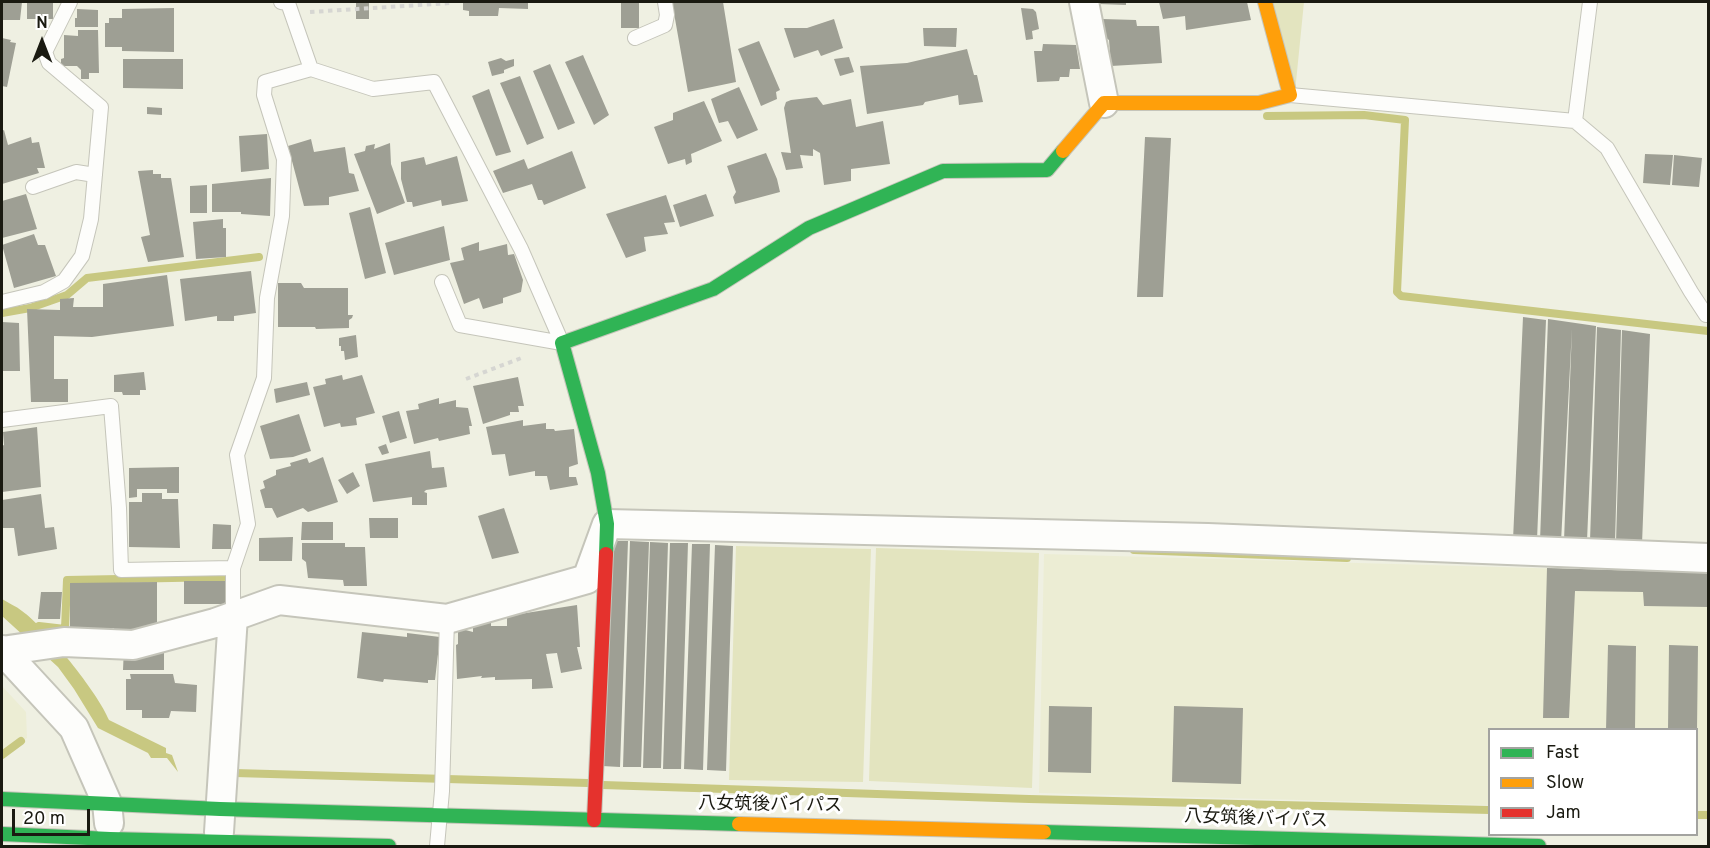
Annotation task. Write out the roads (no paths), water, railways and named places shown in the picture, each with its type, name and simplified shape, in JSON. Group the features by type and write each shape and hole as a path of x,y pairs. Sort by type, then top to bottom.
{"main road":[{"path":"594,820 607,524 598,473 562,343 713,289 809,228 943,171 1047,170 1104,103 1259,103 1290,95 1265,2"},
{"name":"八女筑後バイパス","path":"2,799 220,809 1539,846"},
{"path":"2,834 110,842 219,841 389,846"}],"street":[{"path":"1084,2 1104,103"},
{"path":"2,650 64,642 133,645 215,623 279,600 447,619 587,579 607,524 1208,538 1708,558"},
{"path":"219,841 233,616"},
{"path":"2,650 74,728 107,803 110,842"}],"lane":[{"path":"2,302 44,292 64,281 82,256 91,219 101,107 49,63 45,52 70,2"},
{"path":"281,2 288,3 311,69"},
{"path":"635,38 665,25 667,15 665,2"},
{"path":"1575,121 1590,2"},
{"path":"233,616 233,568 248,524 237,455 264,378 267,298 282,216 284,159 264,95 265,82 311,69 373,88 434,82 521,249 562,343"},
{"path":"1290,95 1575,121 1607,148 1691,292 1708,315"},
{"path":"33,187 76,172 95,175"},
{"path":"442,282 460,325 562,343"},
{"path":"2,420 111,406 121,570 233,568"},
{"path":"437,846 442,790 447,619"}],"waterway":[{"path":"1267,116 1364,115 1405,120 1397,292 1401,296 1708,331"},
{"path":"2,313 30,308 67,295 87,278 259,257"},
{"path":"1134,550 1347,558"},
{"path":"39,626 65,629 67,580 224,577"},
{"path":"2,755 21,741"},
{"path":"235,773 588,783"},
{"path":"603,785 1029,799 1488,810"},
{"path":"1698,815 1708,815"}]}
